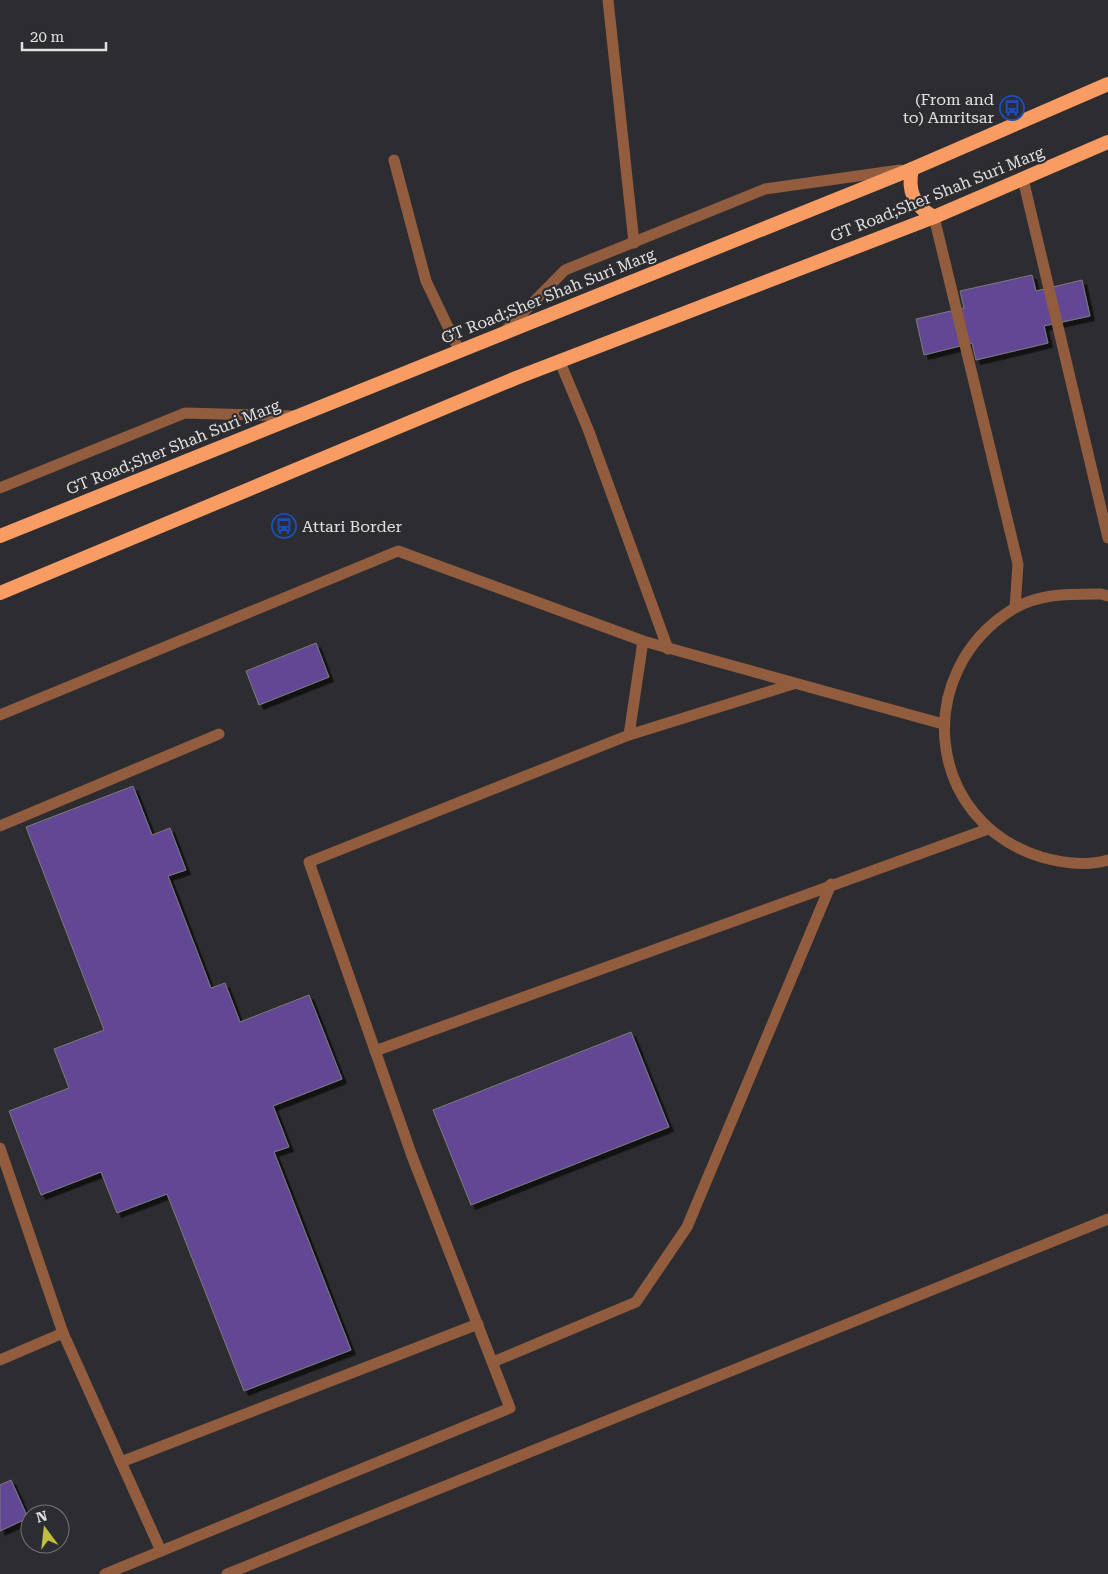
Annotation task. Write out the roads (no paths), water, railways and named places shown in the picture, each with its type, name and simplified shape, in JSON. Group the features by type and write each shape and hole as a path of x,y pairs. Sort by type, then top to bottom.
{"highway":[{"name":"GT Road;Sher Shah Suri Marg","path":"0,536 912,169 1108,84"},
{"name":"GT Road;Sher Shah Suri Marg","path":"0,593 560,362 934,217 1108,142"},
{"path":"912,169 910,192 924,211 934,217"}],"lane":[{"path":"608,0 634,243"},
{"path":"394,160 426,281 459,350"},
{"path":"503,333 565,270 765,189 912,169"},
{"path":"1023,179 1108,538"},
{"path":"934,217 1018,564 1015,608"},
{"path":"560,362 588,429 668,649"},
{"path":"0,488 185,413 295,416"},
{"path":"0,715 398,551 643,642 943,724"},
{"path":"1108,596 1101,594 1057,594 1015,608 986,629 964,656 949,689 943,724 948,762 962,799 988,829 1021,851 1059,862 1099,862 1108,860"},
{"path":"629,735 643,642"},
{"path":"105,1574 510,1408 412,1156 309,862 629,735 793,684"},
{"path":"0,826 219,734"},
{"path":"375,1050 831,884 988,829"},
{"path":"493,1362 636,1302 687,1227 831,884"},
{"path":"0,1148 64,1333 160,1551"},
{"path":"227,1574 1108,1219"},
{"path":"120,1462 478,1324"},
{"path":"0,1360 64,1333"}],"place":[{"name":"(From and to) Amritsar","path":"1012,108"},
{"name":"Attari Border","path":"284,526"}]}
